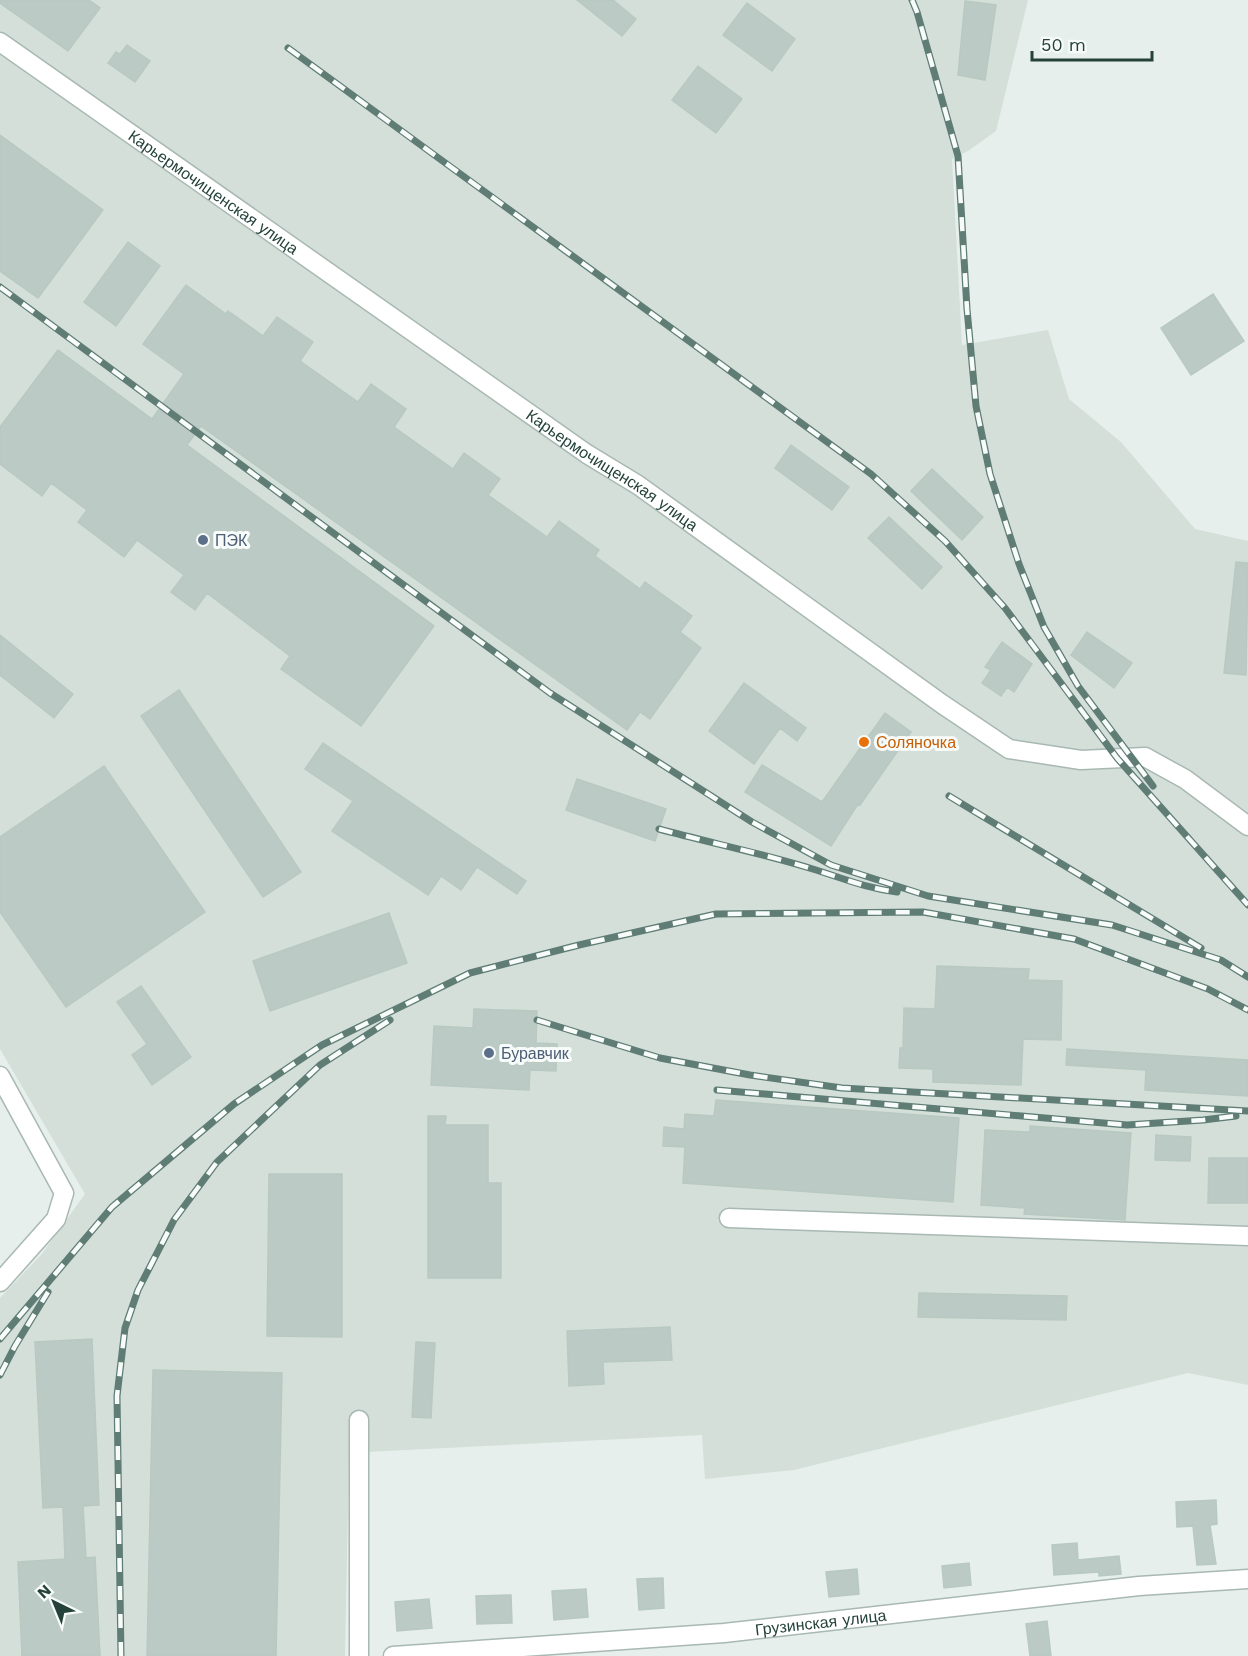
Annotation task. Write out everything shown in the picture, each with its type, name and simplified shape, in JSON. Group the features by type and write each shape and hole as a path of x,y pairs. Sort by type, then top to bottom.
{"street":[{"name":"Карьермочищенская улица","path":"0,42 587,454 638,485 942,704 1009,749 1081,759 1145,757 1185,779 1248,826"},
{"path":"0,1076 64,1193 56,1219 0,1282"},
{"path":"729,1218 1248,1236"},
{"path":"359,1420 359,1656"},
{"name":"Грузинская улица","path":"393,1656 724,1633 1139,1586 1248,1579"}],"shaded area":[{"path":"0,0 1028,0 996,131 968,151 952,159 962,345 1048,330 1069,399 1121,442 1195,529 1248,541 1248,1385 1188,1373 794,1470 705,1479 702,1435 367,1452 349,1456 345,1656 0,1656 0,1298 41,1255 85,1194 0,1049"}],"building":[{"path":"0,0 89,0 100,8 68,51 0,3"},
{"path":"577,0 613,0 636,19 622,36"},
{"path":"965,1 996,5 985,80 958,75"},
{"path":"747,3 795,39 772,71 723,35"},
{"path":"127,45 150,61 135,82 108,63 116,52 120,54"},
{"path":"698,66 742,99 716,133 672,100"},
{"path":"0,135 103,210 38,298 0,271"},
{"path":"128,242 160,266 116,326 84,302"},
{"path":"186,285 226,314 228,311 263,336 277,317 313,342 300,361 358,402 371,384 406,409 394,427 453,469 464,453 500,479 488,495 547,537 559,521 599,550 595,556 640,589 645,582 692,616 680,632 701,648 650,719 640,712 627,730 201,426 187,445 434,626 361,726 281,669 290,656 207,593 195,610 171,592 184,575 137,540 124,557 78,522 87,510 51,483 42,496 0,464 0,427 58,350 152,419 184,374 143,344"},
{"path":"1213,294 1244,341 1191,375 1161,328"},
{"path":"791,445 849,487 832,510 775,468"},
{"path":"932,469 983,517 962,540 911,491"},
{"path":"889,517 942,567 922,589 868,538"},
{"path":"1236,562 1248,563 1246,675 1224,673"},
{"path":"1087,632 1132,663 1114,688 1071,655"},
{"path":"0,635 73,694 54,718 0,675"},
{"path":"1002,642 1032,664 1014,692 1007,687 1001,696 982,683 991,670 985,667"},
{"path":"744,683 806,728 797,741 780,728 754,764 709,731"},
{"path":"179,690 301,872 263,897 141,716"},
{"path":"885,713 911,732 860,805 858,804 831,846 745,792 762,765 822,802"},
{"path":"323,743 526,881 517,894 477,867 461,890 441,876 428,895 332,831 353,801 305,769"},
{"path":"104,766 205,912 66,1007 0,912 0,837"},
{"path":"577,779 666,809 655,841 566,810"},
{"path":"389,913 407,963 270,1011 253,961"},
{"path":"937,966 1029,969 1028,980 1062,981 1061,1040 1023,1039 1021,1085 933,1082 933,1069 899,1068 900,1048 903,1048 904,1008 935,1009"},
{"path":"141,986 191,1057 152,1085 132,1055 147,1044 117,1002"},
{"path":"474,1009 537,1011 536,1043 557,1044 556,1071 530,1070 529,1090 431,1085 434,1026 473,1028"},
{"path":"1067,1049 1248,1060 1248,1096 1145,1090 1146,1070 1066,1065"},
{"path":"716,1100 959,1118 953,1202 683,1183 685,1147 663,1146 664,1127 684,1129 685,1114 714,1116"},
{"path":"428,1116 446,1116 445,1125 488,1125 488,1183 501,1183 501,1278 428,1278"},
{"path":"1030,1126 1131,1133 1125,1220 1024,1214 1025,1208 981,1205 985,1130 1030,1132"},
{"path":"1156,1135 1191,1137 1190,1161 1155,1160"},
{"path":"1209,1158 1248,1158 1248,1203 1208,1203"},
{"path":"269,1174 342,1174 342,1337 267,1336"},
{"path":"919,1293 1067,1296 1066,1320 918,1317"},
{"path":"670,1327 672,1360 603,1362 604,1384 569,1386 567,1331"},
{"path":"92,1339 99,1505 83,1506 86,1558 95,1557 100,1656 22,1656 18,1562 65,1559 63,1507 43,1508 35,1342"},
{"path":"416,1342 435,1343 431,1418 412,1417"},
{"path":"153,1370 282,1373 276,1656 147,1656"},
{"path":"1216,1500 1217,1524 1210,1525 1216,1564 1197,1565 1193,1526 1177,1527 1176,1502"},
{"path":"1077,1543 1078,1560 1119,1556 1121,1574 1099,1576 1099,1572 1054,1575 1052,1545"},
{"path":"969,1563 971,1585 944,1588 942,1566"},
{"path":"857,1569 859,1594 829,1597 826,1572"},
{"path":"663,1578 664,1608 639,1610 637,1579"},
{"path":"586,1589 588,1617 554,1620 552,1591"},
{"path":"511,1595 512,1623 477,1624 476,1596"},
{"path":"429,1599 432,1628 397,1631 395,1602"},
{"path":"1047,1621 1051,1656 1030,1656 1026,1624"}],"railway":[{"path":"912,0 958,156 967,309 976,406 990,474 1019,564 1044,627 1078,686 1153,786"},
{"path":"288,48 871,474 945,541 1005,608 1117,758 1248,905"},
{"path":"0,287 550,693 752,822 831,865 928,896 1112,925 1221,960 1248,977"},
{"path":"949,796 1201,948"},
{"path":"659,829 777,859 865,886 897,892"},
{"path":"0,1339 112,1207 234,1104 322,1045 470,973 579,945 716,914 923,912 1074,939 1208,989 1248,1010"},
{"path":"121,1656 117,1396 125,1328 138,1290 174,1220 217,1162 320,1065 390,1020"},
{"path":"537,1020 660,1058 750,1075 842,1088 1248,1111"},
{"path":"717,1090 1127,1125 1236,1116"},
{"path":"0,1375 48,1292"}],"place":[{"name":"ПЭК","path":"203,540"},
{"name":"Соляночка","path":"864,742"},
{"name":"Буравчик","path":"489,1053"}]}
